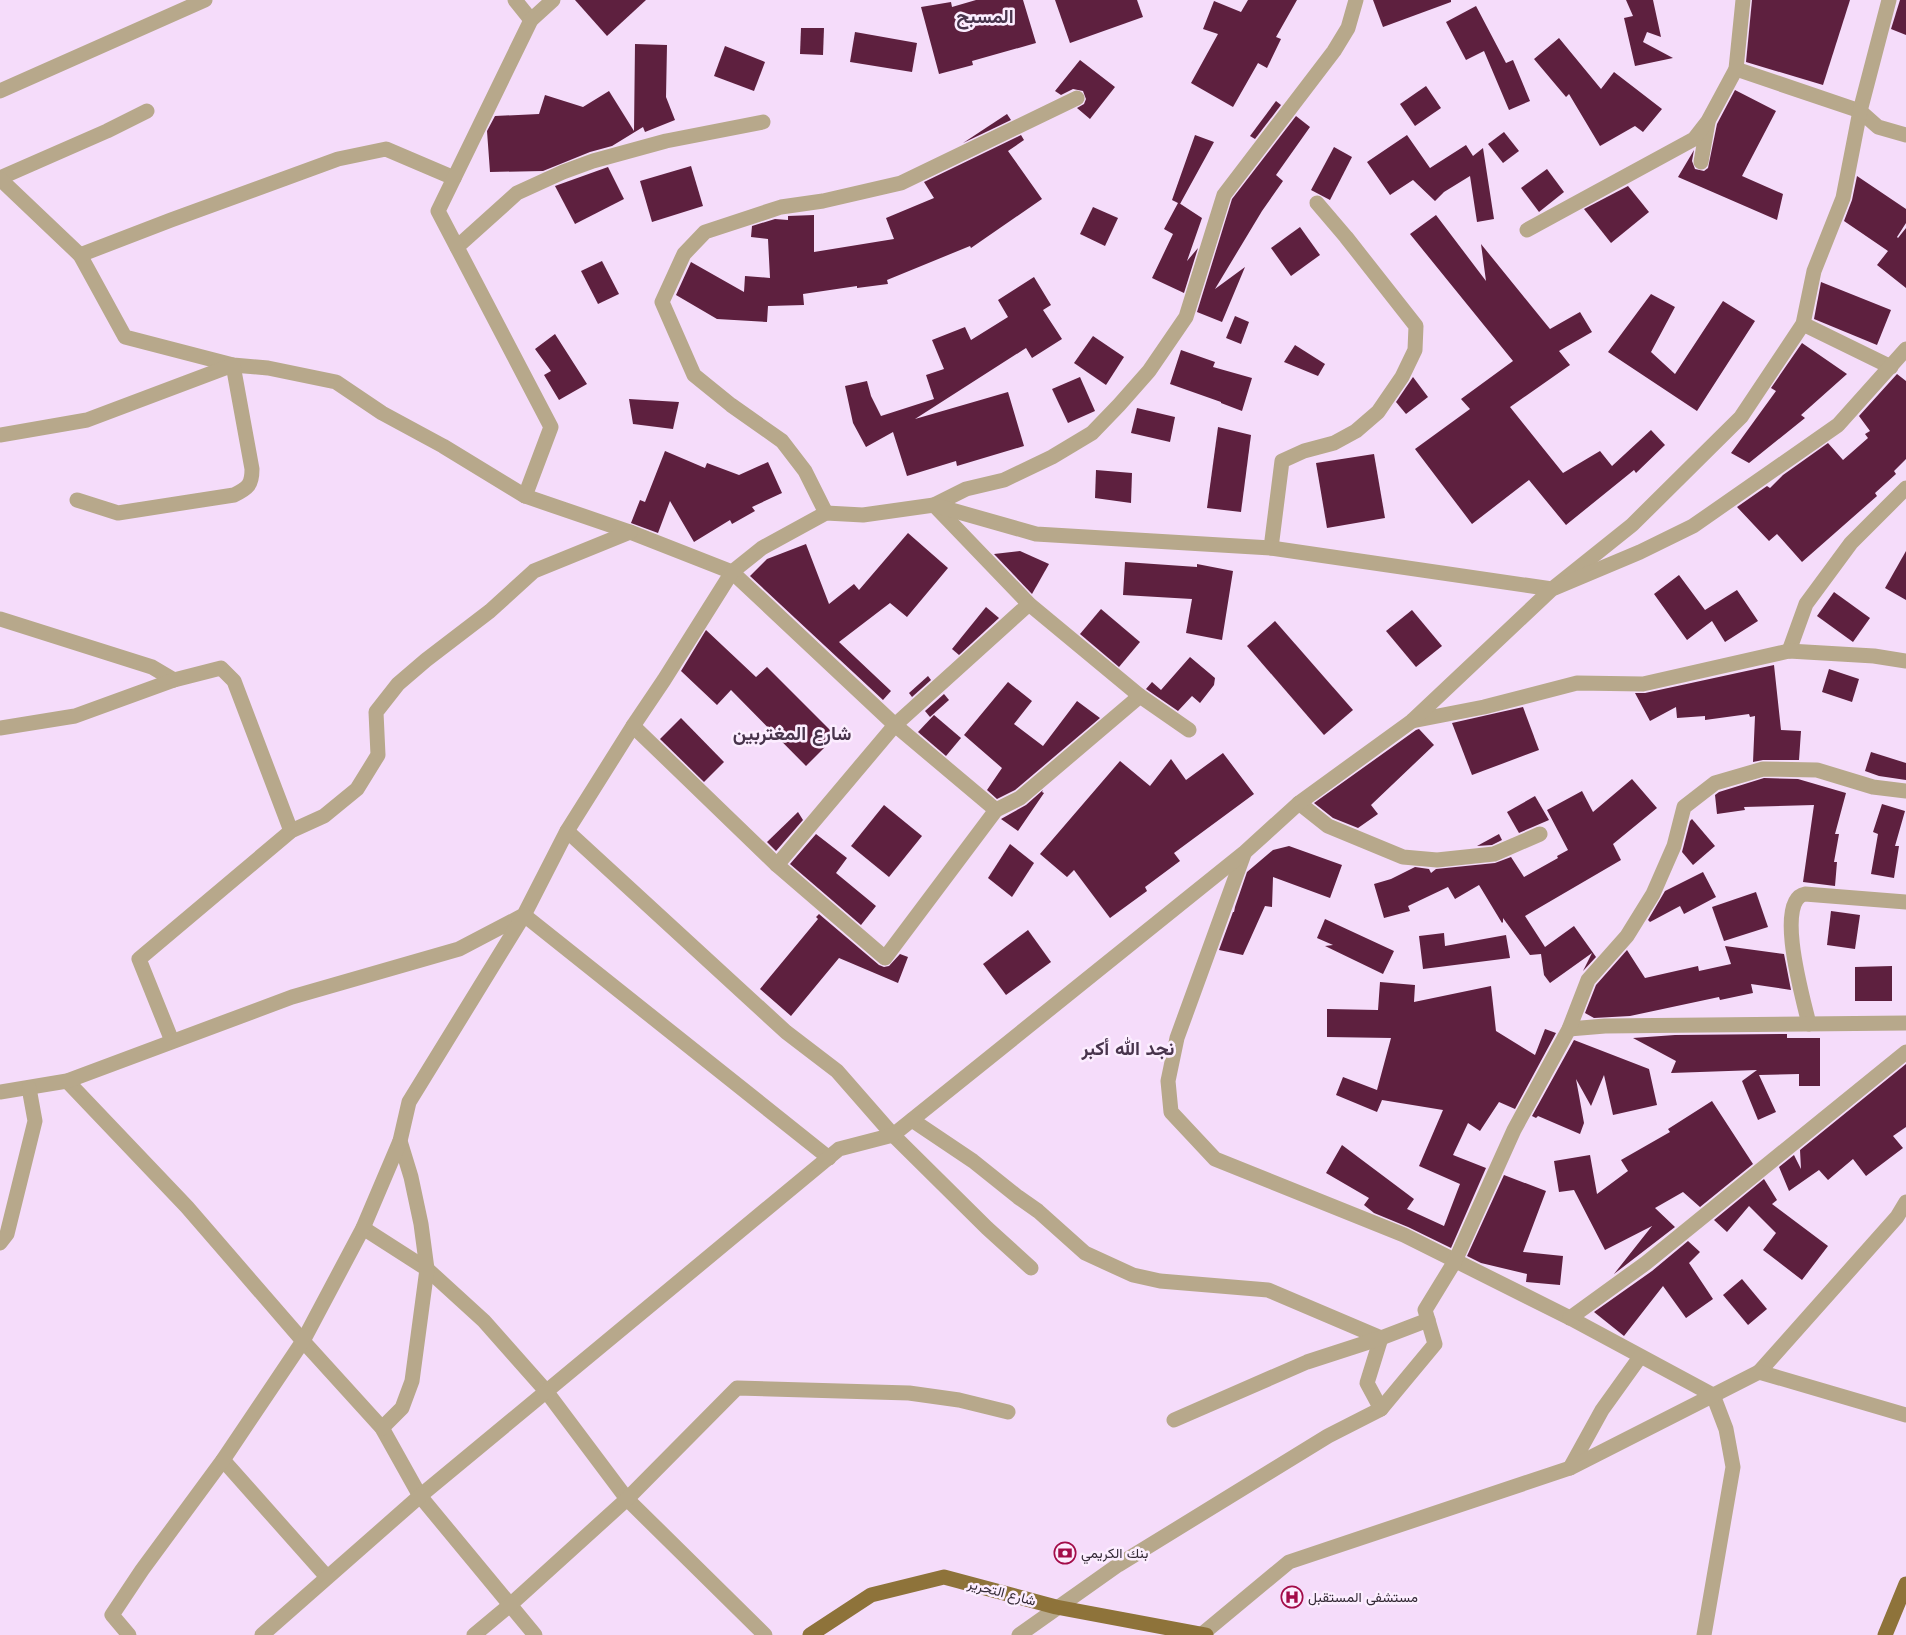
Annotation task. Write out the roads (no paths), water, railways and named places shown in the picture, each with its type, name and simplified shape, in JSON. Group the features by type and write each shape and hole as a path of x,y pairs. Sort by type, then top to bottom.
{"main road":[{"name":"شارع التحرير","path":"810,1635 871,1595 944,1576 1056,1607 1204,1635"},
{"path":"1885,1635 1906,1584"}],"street":[{"path":"0,91 205,0"},
{"path":"515,0 531,20"},
{"path":"525,496 551,427 438,211 531,20 553,0"},
{"path":"129,1635 112,1615 142,1570 224,1460 303,1341 363,1228 400,1141 409,1102 524,915 567,831 732,572 762,548 826,513 863,515 934,504 966,489 1004,480 1052,457 1092,433 1149,371 1186,317 1224,195 1334,51 1348,28 1356,0"},
{"path":"1527,230 1694,139 1708,121 1736,69 1743,0"},
{"path":"262,1635 420,1496 839,1149 893,1135 1245,852 1299,803 1412,721 1552,589 1632,526 1741,416 1803,324 1814,271 1844,198 1860,111 1888,0"},
{"path":"1736,69 1860,111 1878,127 1906,135"},
{"path":"826,513 805,471 782,441 694,376 662,302 684,254 705,232 781,207 823,201 901,182 1077,98"},
{"path":"147,111 0,179 80,255 125,337 233,365 268,368 336,382 382,413 443,446 525,496 630,532 732,572 895,725 996,810"},
{"path":"1701,162 1708,121"},
{"path":"457,247 517,193 563,172 593,161 666,141 763,122"},
{"path":"80,255 338,159 386,149 454,178"},
{"path":"1271,548 1282,460 1304,451 1334,443 1356,431 1378,412 1402,377 1415,350 1416,326 1346,237 1317,204"},
{"path":"1803,324 1891,367"},
{"path":"934,504 1036,534 1271,548 1552,589 1640,552 1694,526 1838,424 1906,349"},
{"path":"0,435 87,420 233,365"},
{"path":"77,500 118,513 234,495 245,490 252,481 252,469 233,365"},
{"path":"1789,650 1806,604 1851,543 1906,488"},
{"path":"934,504 1029,604 1140,696 1189,730"},
{"path":"172,1041 139,959 291,831 324,816 357,788 378,755 376,712 398,684 490,611 534,571 630,532"},
{"path":"777,865 895,725 1029,604"},
{"path":"0,619 152,668 174,680"},
{"path":"1412,721 1484,707 1578,683 1643,684 1789,650 1874,656 1906,661"},
{"path":"0,728 75,716 174,680 221,668 234,681 291,831"},
{"path":"633,726 777,865 885,958 996,810 1020,798 1140,696"},
{"path":"1019,1635 1056,1607 1118,1565 1328,1436 1381,1409 1435,1344 1425,1310 1455,1261 1514,1130 1569,1029 1588,980 1627,936 1653,894 1674,846 1684,808 1715,783 1763,770 1817,770 1873,787 1906,791"},
{"path":"1299,803 1328,826 1403,858 1437,860 1494,854 1540,834"},
{"path":"567,831 786,1032 837,1071 893,1135 987,1228 1031,1268"},
{"path":"1245,852 1177,1038 1168,1081 1170,1112 1215,1159 1404,1235 1570,1318 1713,1395 1726,1429 1733,1467 1704,1635"},
{"path":"1809,1024 1791,939 1794,902 1800,895 1805,894 1906,902"},
{"path":"0,1092 67,1081 292,996 459,949 524,915"},
{"path":"524,915 829,1158"},
{"path":"1569,1029 1605,1026 1906,1023"},
{"path":"1570,1318 1646,1263 1906,1052"},
{"path":"67,1081 187,1207 303,1341 382,1428 420,1496 535,1635"},
{"path":"0,1243 7,1234 36,1121 29,1088"},
{"path":"912,1120 973,1161 1038,1211 1085,1253 1133,1275 1160,1282 1268,1290 1381,1338"},
{"path":"382,1428 402,1408 412,1381 427,1269 419,1214 411,1177 400,1141"},
{"path":"1204,1635 1289,1562 1570,1468 1759,1372 1897,1217 1906,1202"},
{"path":"363,1228 427,1269 484,1321 546,1391 627,1499 765,1635"},
{"path":"1174,1420 1308,1362 1428,1320"},
{"path":"1381,1338 1367,1383 1381,1409"},
{"path":"1570,1468 1602,1410 1640,1357"},
{"path":"1759,1372 1906,1415"},
{"path":"474,1635 627,1499 737,1388 909,1393 959,1400 1008,1412"},
{"path":"224,1460 327,1577"}],"place":[{"name":"بنك الكريمي","path":"1065,1553"},
{"name":"مستشفى المستقبل","path":"1292,1597"}],"district":[{"name":"المسبح","path":"985,16"},
{"name":"شارع المغتربين","path":"792,733"},
{"name":"نجد الله أكبر","path":"1128,1048"}]}
